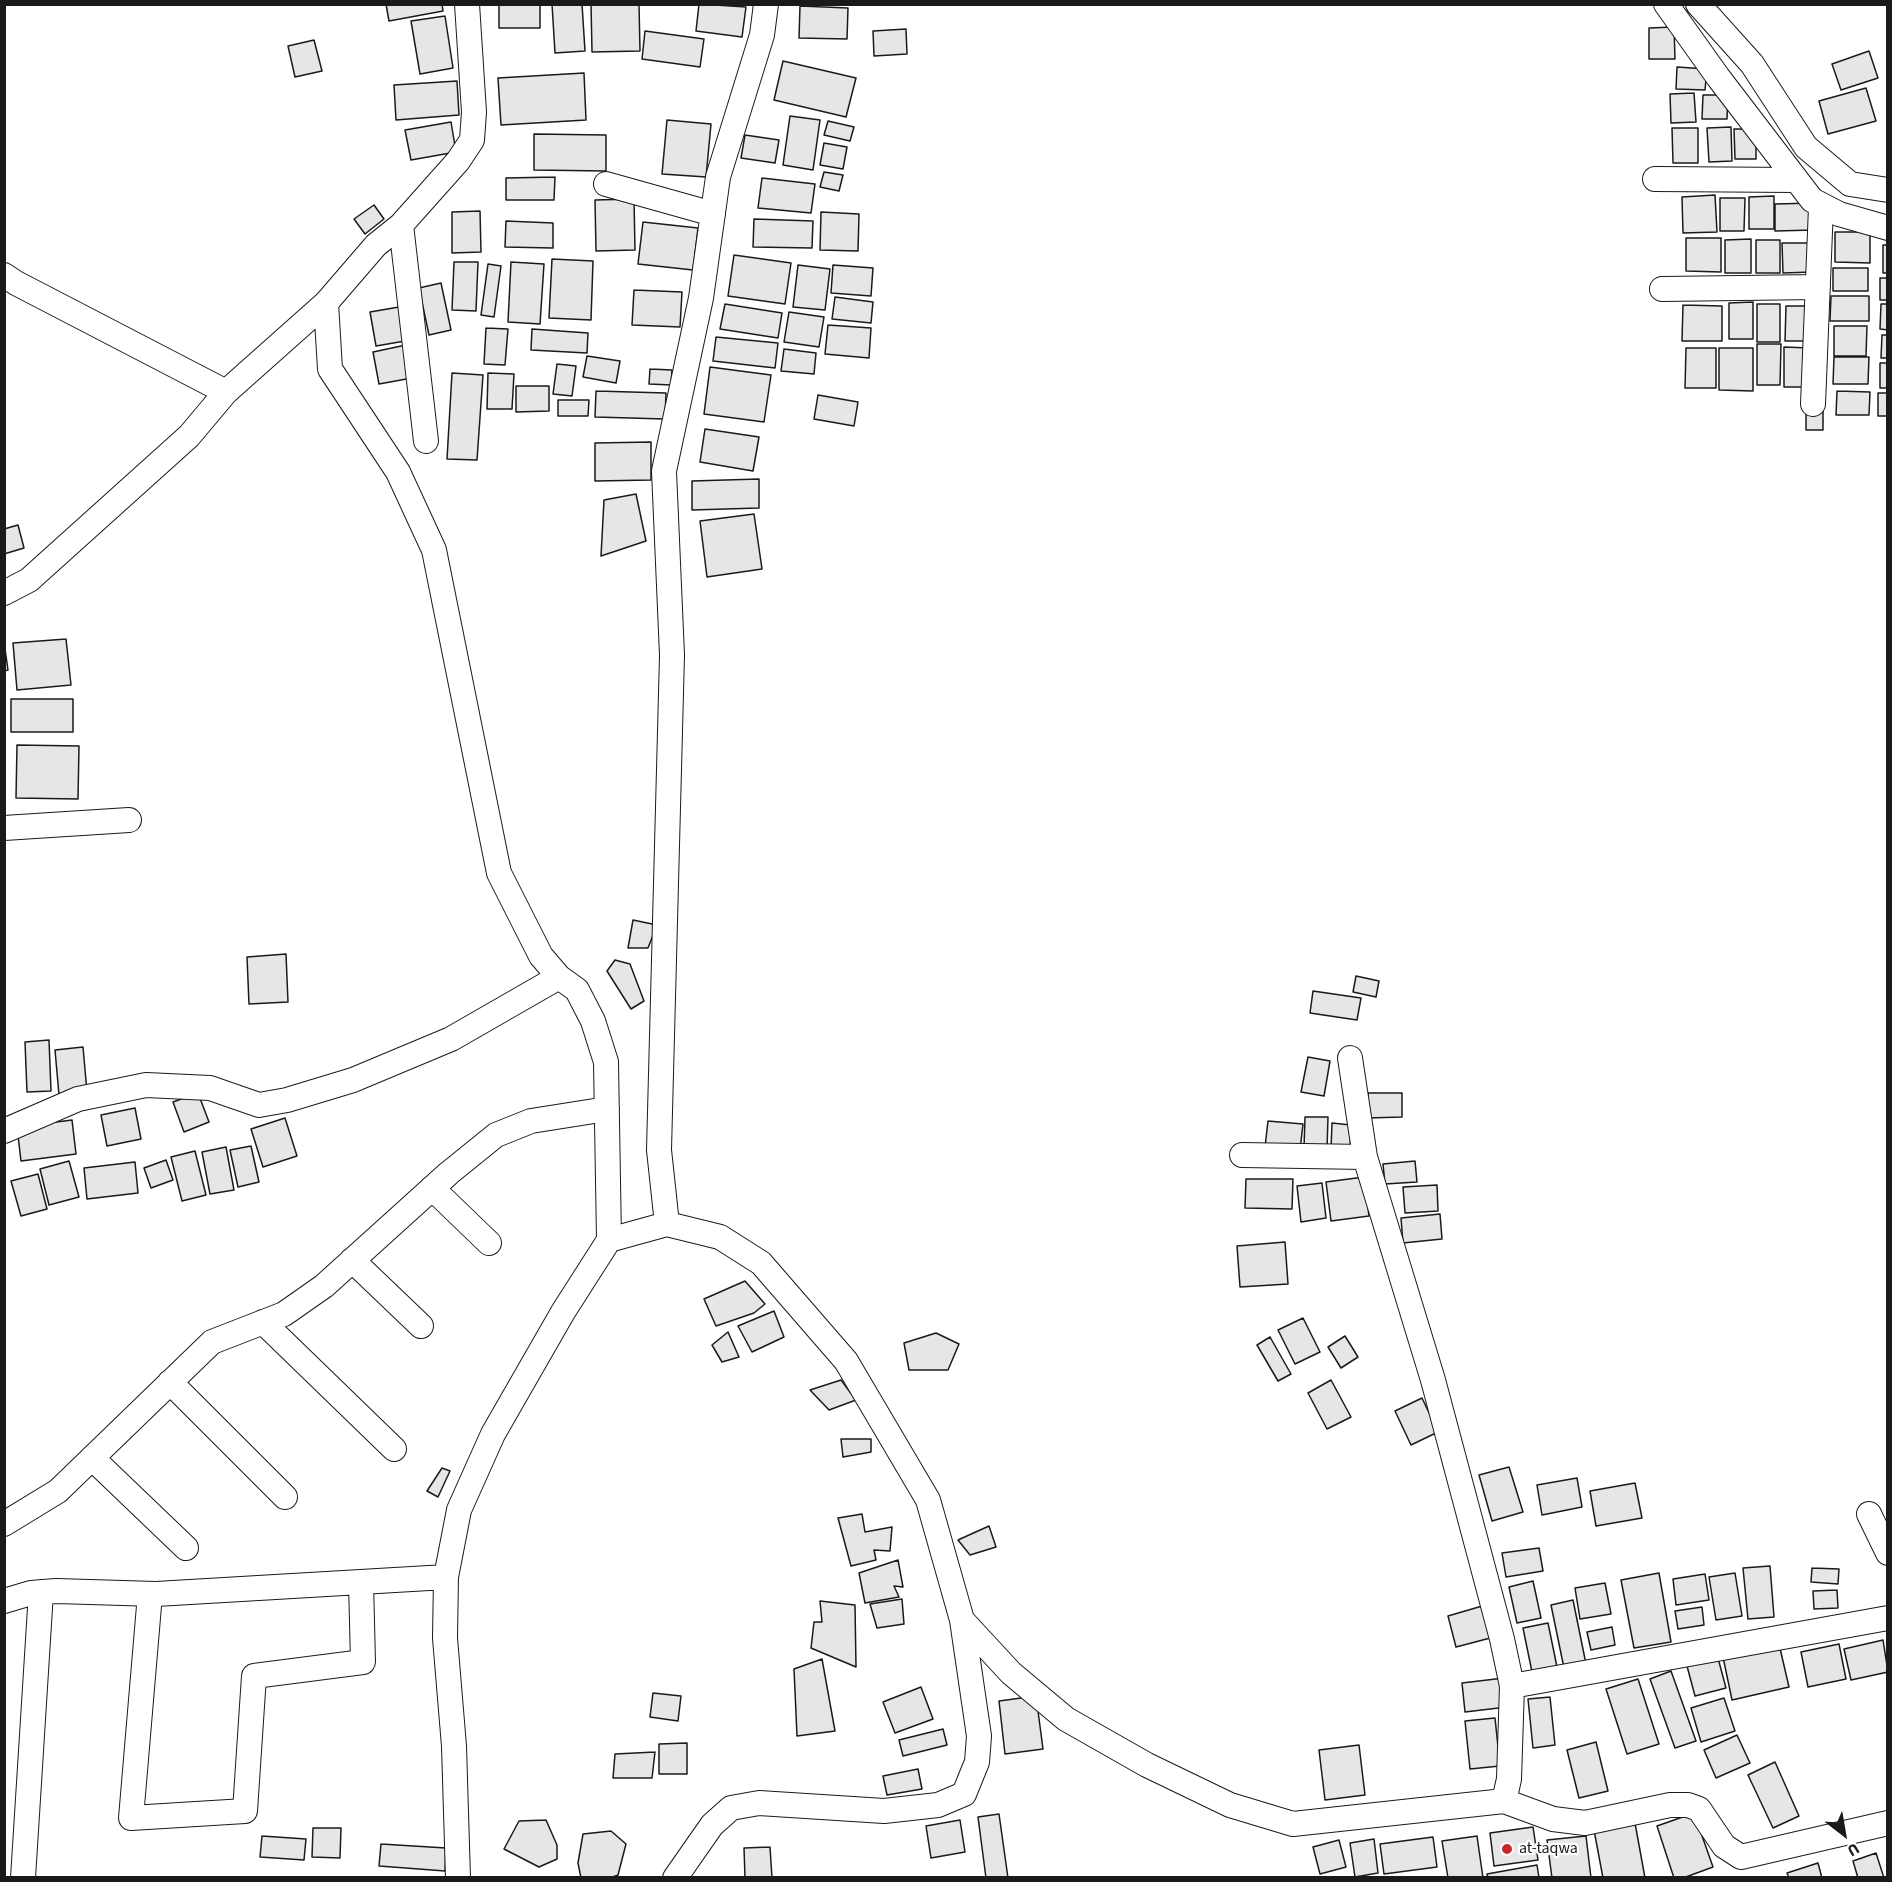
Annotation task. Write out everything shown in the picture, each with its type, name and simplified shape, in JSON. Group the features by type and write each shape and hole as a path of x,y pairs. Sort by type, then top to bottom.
{"street":[{"path":"4,593 29,580 189,436 226,392 326,303 376,245 401,225 458,161 472,140 474,112 467,4"},
{"path":"667,1224 659,1150 672,655 664,471 700,298 718,177 762,35 766,4"},
{"path":"1666,4 1796,180 1821,207 1887,228"},
{"path":"1698,4 1752,64 1806,147 1850,184 1887,190"},
{"path":"1655,178 1796,180"},
{"path":"606,184 713,214"},
{"path":"1813,404 1821,207"},
{"path":"401,225 426,441"},
{"path":"4,275 226,392"},
{"path":"1662,289 1818,287"},
{"path":"326,303 330,369 398,472 434,550 499,873 511,902 541,956 559,977 577,990 593,1021 606,1062 609,1240 563,1312 493,1434 459,1510 446,1577 445,1638 454,1746 458,1878"},
{"path":"4,828 129,820"},
{"path":"4,1131 78,1099 146,1085 210,1088 259,1105 287,1100 353,1080 451,1039 559,977"},
{"path":"1350,1058 1365,1157 1432,1380 1502,1639 1512,1686 1509,1779 1504,1801"},
{"path":"4,1524 58,1491 212,1342 284,1314 324,1286 432,1188 496,1135 531,1121 607,1109"},
{"path":"1242,1155 1365,1157"},
{"path":"432,1188 489,1243"},
{"path":"609,1240 667,1224 720,1237 761,1263 846,1360 928,1500 962,1620 979,1736 977,1762 964,1794 938,1805 884,1811 759,1803 731,1808 712,1825 675,1878"},
{"path":"352,1260 421,1326"},
{"path":"264,1322 394,1449"},
{"path":"170,1382 285,1497"},
{"path":"92,1458 186,1548"},
{"path":"1869,1514 1887,1553"},
{"path":"4,1601 41,1592 150,1594 446,1577"},
{"path":"150,1594 131,1818 245,1811 254,1676 363,1662 361,1582"},
{"path":"4,1877 22,1877 41,1592"},
{"path":"1512,1686 1887,1618"},
{"path":"962,1620 1011,1673 1066,1719 1147,1765 1261,1817 1293,1824 1504,1801 1553,1819 1585,1823 1670,1805 1688,1805 1699,1809 1724,1846 1741,1857 1887,1823"}],"building":[{"path":"386,4 442,4 443,11 389,21"},
{"path":"499,4 540,4 540,28 499,28"},
{"path":"552,4 582,4 585,51 555,53"},
{"path":"591,4 639,4 640,51 592,52"},
{"path":"699,4 746,7 742,37 696,31"},
{"path":"800,6 848,8 847,39 799,38"},
{"path":"445,16 453,68 420,74 411,21"},
{"path":"1674,27 1675,59 1649,59 1649,28"},
{"path":"906,29 907,54 874,56 873,31"},
{"path":"645,31 704,39 700,67 642,59"},
{"path":"314,40 322,71 295,77 288,46"},
{"path":"1869,51 1878,78 1841,90 1832,64"},
{"path":"783,61 856,78 846,117 774,100"},
{"path":"1677,67 1707,69 1705,90 1676,89"},
{"path":"584,73 586,120 501,125 498,78"},
{"path":"457,81 459,115 396,120 394,85"},
{"path":"1866,88 1876,121 1828,134 1819,101"},
{"path":"1694,93 1696,122 1671,123 1670,94"},
{"path":"1703,95 1728,95 1727,119 1702,119"},
{"path":"790,116 820,120 813,170 783,165"},
{"path":"667,120 711,124 706,177 662,174"},
{"path":"828,121 854,127 850,141 824,135"},
{"path":"451,122 456,152 411,160 405,130"},
{"path":"1731,127 1732,161 1709,162 1707,128"},
{"path":"1672,128 1698,128 1698,163 1673,163"},
{"path":"1734,129 1756,129 1756,159 1735,159"},
{"path":"534,134 606,135 606,171 534,170"},
{"path":"745,135 779,140 775,163 741,158"},
{"path":"824,143 847,147 843,169 820,165"},
{"path":"824,172 843,175 839,191 820,187"},
{"path":"555,177 554,200 506,200 506,178"},
{"path":"762,178 815,184 811,213 758,208"},
{"path":"1715,195 1717,232 1683,233 1682,197"},
{"path":"1774,196 1774,229 1749,229 1749,197"},
{"path":"1720,198 1745,198 1744,231 1720,231"},
{"path":"634,199 635,250 596,251 595,200"},
{"path":"1814,203 1814,230 1775,231 1775,204"},
{"path":"374,205 384,219 365,234 354,219"},
{"path":"480,211 481,252 452,253 452,212"},
{"path":"821,212 859,214 858,251 820,250"},
{"path":"754,219 813,221 812,248 753,247"},
{"path":"506,221 553,223 553,248 505,247"},
{"path":"643,222 698,228 693,270 638,264"},
{"path":"1835,232 1870,232 1870,263 1835,262"},
{"path":"1686,238 1721,238 1721,272 1686,271"},
{"path":"1751,239 1751,273 1725,273 1725,240"},
{"path":"1756,240 1780,240 1780,273 1756,273"},
{"path":"1782,243 1812,243 1812,272 1783,273"},
{"path":"1883,245 1888,245 1888,273 1883,273"},
{"path":"734,255 791,263 785,304 728,296"},
{"path":"552,259 593,261 591,320 549,318"},
{"path":"454,262 478,262 476,311 452,310"},
{"path":"511,262 544,264 540,324 508,322"},
{"path":"488,264 501,266 494,317 481,315"},
{"path":"798,265 830,269 825,310 793,307"},
{"path":"833,265 873,268 871,296 831,293"},
{"path":"1833,268 1868,268 1868,291 1833,291"},
{"path":"1880,278 1888,278 1888,300 1880,300"},
{"path":"441,283 451,330 429,335 419,288"},
{"path":"634,290 682,292 680,327 632,325"},
{"path":"1831,296 1869,296 1869,321 1830,321"},
{"path":"835,297 873,302 871,323 832,319"},
{"path":"1753,302 1753,339 1729,339 1729,303"},
{"path":"725,304 782,313 778,338 720,329"},
{"path":"1757,304 1780,304 1780,342 1757,342"},
{"path":"1881,304 1888,304 1888,330 1880,329"},
{"path":"1683,305 1722,306 1722,341 1682,341"},
{"path":"1786,306 1810,306 1810,341 1785,341"},
{"path":"399,307 405,341 376,346 370,312"},
{"path":"789,312 824,317 819,347 784,342"},
{"path":"828,325 871,328 869,358 825,354"},
{"path":"1834,326 1867,326 1866,356 1834,356"},
{"path":"486,328 508,329 505,365 484,364"},
{"path":"532,329 588,333 587,353 531,350"},
{"path":"1882,335 1888,335 1888,358 1881,358"},
{"path":"716,337 778,343 775,368 713,361"},
{"path":"1757,344 1781,344 1780,385 1757,385"},
{"path":"406,345 412,378 379,384 373,352"},
{"path":"1784,347 1810,348 1810,387 1784,387"},
{"path":"1686,348 1716,348 1716,388 1685,388"},
{"path":"1719,348 1753,348 1753,391 1719,390"},
{"path":"784,349 816,353 814,374 781,371"},
{"path":"587,356 620,361 616,383 583,377"},
{"path":"1834,357 1869,357 1868,384 1833,384"},
{"path":"1880,363 1888,363 1888,388 1880,388"},
{"path":"557,364 576,366 572,396 553,394"},
{"path":"710,367 771,375 764,422 704,414"},
{"path":"650,369 672,370 671,385 649,384"},
{"path":"452,373 483,375 477,460 447,459"},
{"path":"488,373 514,374 512,409 487,409"},
{"path":"516,386 549,386 549,411 516,412"},
{"path":"596,391 666,393 665,419 595,417"},
{"path":"1837,391 1870,392 1869,415 1836,415"},
{"path":"1878,393 1888,393 1888,416 1878,416"},
{"path":"818,395 858,402 854,426 814,419"},
{"path":"558,400 589,400 588,416 558,416"},
{"path":"1806,410 1823,410 1823,430 1806,430"},
{"path":"705,429 759,437 753,471 700,462"},
{"path":"651,442 651,480 595,481 595,443"},
{"path":"759,479 759,508 692,510 692,481"},
{"path":"636,494 646,541 601,556 604,500"},
{"path":"754,514 762,569 707,577 700,521"},
{"path":"18,525 24,548 4,554 4,529"},
{"path":"66,639 71,685 17,690 13,643"},
{"path":"4,642 8,670 4,671"},
{"path":"11,699 73,699 73,732 11,732"},
{"path":"17,745 79,746 78,799 16,798"},
{"path":"633,920 657,925 648,948 628,948"},
{"path":"286,954 288,1002 249,1004 247,957"},
{"path":"615,960 630,964 644,1001 631,1009 607,971"},
{"path":"1356,976 1379,981 1376,997 1353,992"},
{"path":"1313,991 1361,998 1357,1020 1310,1013"},
{"path":"49,1040 51,1091 27,1092 25,1042"},
{"path":"83,1047 87,1092 59,1095 55,1050"},
{"path":"1308,1057 1330,1061 1324,1096 1301,1092"},
{"path":"198,1093 209,1122 184,1132 173,1102"},
{"path":"1368,1093 1402,1093 1402,1117 1368,1118"},
{"path":"135,1108 141,1139 107,1146 101,1115"},
{"path":"1305,1117 1328,1117 1327,1149 1304,1148"},
{"path":"285,1118 297,1156 263,1167 251,1129"},
{"path":"72,1120 76,1154 21,1161 17,1127"},
{"path":"1268,1121 1303,1124 1300,1150 1265,1147"},
{"path":"1332,1123 1351,1125 1350,1150 1331,1149"},
{"path":"251,1146 259,1182 238,1187 230,1150"},
{"path":"226,1147 234,1190 210,1194 202,1152"},
{"path":"195,1151 206,1195 182,1201 171,1157"},
{"path":"166,1160 173,1180 151,1188 144,1168"},
{"path":"69,1161 79,1197 49,1205 40,1169"},
{"path":"1415,1161 1417,1182 1385,1184 1383,1164"},
{"path":"135,1162 138,1193 87,1199 84,1168"},
{"path":"38,1174 47,1209 21,1216 11,1181"},
{"path":"1364,1177 1369,1216 1331,1221 1326,1182"},
{"path":"1246,1179 1293,1179 1292,1209 1245,1208"},
{"path":"1322,1183 1326,1218 1301,1222 1297,1186"},
{"path":"1437,1185 1438,1211 1405,1213 1403,1187"},
{"path":"1440,1214 1442,1239 1403,1243 1401,1218"},
{"path":"1285,1242 1288,1284 1240,1287 1237,1246"},
{"path":"745,1281 765,1304 754,1313 716,1326 704,1299"},
{"path":"774,1311 784,1337 752,1352 738,1326"},
{"path":"1303,1318 1320,1352 1295,1364 1278,1330"},
{"path":"728,1332 739,1357 722,1362 712,1345"},
{"path":"936,1333 959,1344 948,1370 909,1370 904,1343"},
{"path":"1345,1336 1358,1357 1341,1368 1328,1347"},
{"path":"1270,1337 1291,1374 1278,1381 1257,1345"},
{"path":"841,1380 856,1400 829,1410 810,1390"},
{"path":"1331,1380 1351,1417 1327,1429 1308,1393"},
{"path":"1422,1398 1438,1432 1411,1445 1395,1411"},
{"path":"841,1439 871,1439 871,1452 843,1457"},
{"path":"1509,1467 1523,1512 1492,1521 1479,1475"},
{"path":"442,1468 450,1471 438,1497 427,1491"},
{"path":"1577,1478 1582,1507 1542,1515 1537,1485"},
{"path":"1635,1483 1642,1518 1596,1526 1590,1491"},
{"path":"862,1514 865,1532 892,1527 890,1551 874,1550 876,1560 851,1566 838,1518"},
{"path":"989,1526 996,1547 970,1555 958,1540"},
{"path":"1539,1548 1543,1571 1506,1577 1502,1553"},
{"path":"898,1560 903,1587 894,1586 899,1597 865,1603 859,1573"},
{"path":"1770,1566 1774,1617 1748,1619 1743,1568"},
{"path":"1812,1568 1839,1569 1838,1584 1811,1582"},
{"path":"1659,1573 1671,1642 1634,1648 1621,1580"},
{"path":"1735,1573 1742,1616 1716,1620 1709,1577"},
{"path":"1705,1574 1709,1600 1676,1605 1673,1579"},
{"path":"1533,1581 1541,1618 1517,1623 1509,1587"},
{"path":"1605,1583 1611,1614 1580,1619 1575,1588"},
{"path":"1837,1590 1838,1608 1814,1609 1813,1591"},
{"path":"902,1599 904,1624 877,1628 870,1604"},
{"path":"1573,1600 1586,1664 1564,1668 1551,1605"},
{"path":"820,1601 855,1605 856,1667 811,1648 814,1622 822,1622"},
{"path":"1489,1604 1498,1636 1456,1647 1448,1616"},
{"path":"1702,1607 1704,1625 1678,1629 1675,1611"},
{"path":"1548,1623 1557,1667 1532,1672 1523,1628"},
{"path":"1612,1627 1615,1645 1591,1650 1587,1632"},
{"path":"1883,1640 1888,1672 1851,1680 1844,1649"},
{"path":"1779,1644 1789,1687 1732,1700 1723,1657"},
{"path":"1839,1644 1846,1679 1808,1687 1801,1652"},
{"path":"1718,1658 1726,1688 1695,1696 1687,1666"},
{"path":"822,1659 835,1731 797,1736 794,1669"},
{"path":"1671,1671 1696,1741 1675,1748 1650,1679"},
{"path":"1504,1678 1507,1707 1465,1712 1462,1683"},
{"path":"1638,1679 1659,1744 1627,1754 1606,1689"},
{"path":"921,1687 933,1719 895,1733 883,1702"},
{"path":"653,1693 681,1696 678,1721 650,1717"},
{"path":"1036,1696 1043,1749 1005,1754 999,1701"},
{"path":"1550,1697 1555,1745 1533,1748 1528,1699"},
{"path":"1724,1698 1735,1731 1701,1742 1691,1708"},
{"path":"1495,1718 1500,1766 1470,1769 1465,1721"},
{"path":"943,1729 947,1745 903,1756 899,1740"},
{"path":"1737,1735 1750,1763 1716,1778 1704,1750"},
{"path":"1596,1742 1608,1791 1579,1798 1567,1750"},
{"path":"687,1743 687,1774 659,1774 659,1744"},
{"path":"1359,1745 1365,1795 1325,1800 1319,1750"},
{"path":"655,1752 652,1778 613,1778 615,1754"},
{"path":"1775,1762 1799,1816 1773,1828 1748,1775"},
{"path":"918,1769 922,1789 887,1795 883,1776"},
{"path":"1694,1813 1713,1867 1683,1878 1674,1878 1657,1826"},
{"path":"999,1814 1008,1878 986,1878 978,1817"},
{"path":"546,1820 557,1845 557,1859 539,1867 504,1849 519,1821"},
{"path":"960,1820 965,1852 931,1858 926,1826"},
{"path":"1635,1823 1645,1878 1603,1878 1594,1830"},
{"path":"1533,1827 1538,1860 1494,1866 1490,1833"},
{"path":"313,1828 341,1828 340,1858 312,1857"},
{"path":"611,1831 626,1844 618,1875 610,1878 581,1878 578,1863 583,1834"},
{"path":"262,1836 306,1839 304,1860 260,1857"},
{"path":"1477,1836 1483,1878 1448,1878 1442,1841"},
{"path":"1586,1836 1591,1878 1552,1878 1547,1840"},
{"path":"1433,1837 1437,1867 1384,1874 1380,1844"},
{"path":"1374,1839 1378,1873 1355,1877 1350,1843"},
{"path":"1339,1840 1346,1867 1320,1874 1313,1847"},
{"path":"381,1844 446,1848 445,1871 379,1866"},
{"path":"770,1847 772,1878 745,1878 744,1848"},
{"path":"1876,1853 1884,1878 1858,1878 1853,1861"},
{"path":"1818,1863 1822,1878 1789,1878 1787,1873"},
{"path":"1537,1865 1539,1878 1488,1878 1487,1874"}],"place":[{"name":"at-taqwa","path":"1507,1849"}]}
